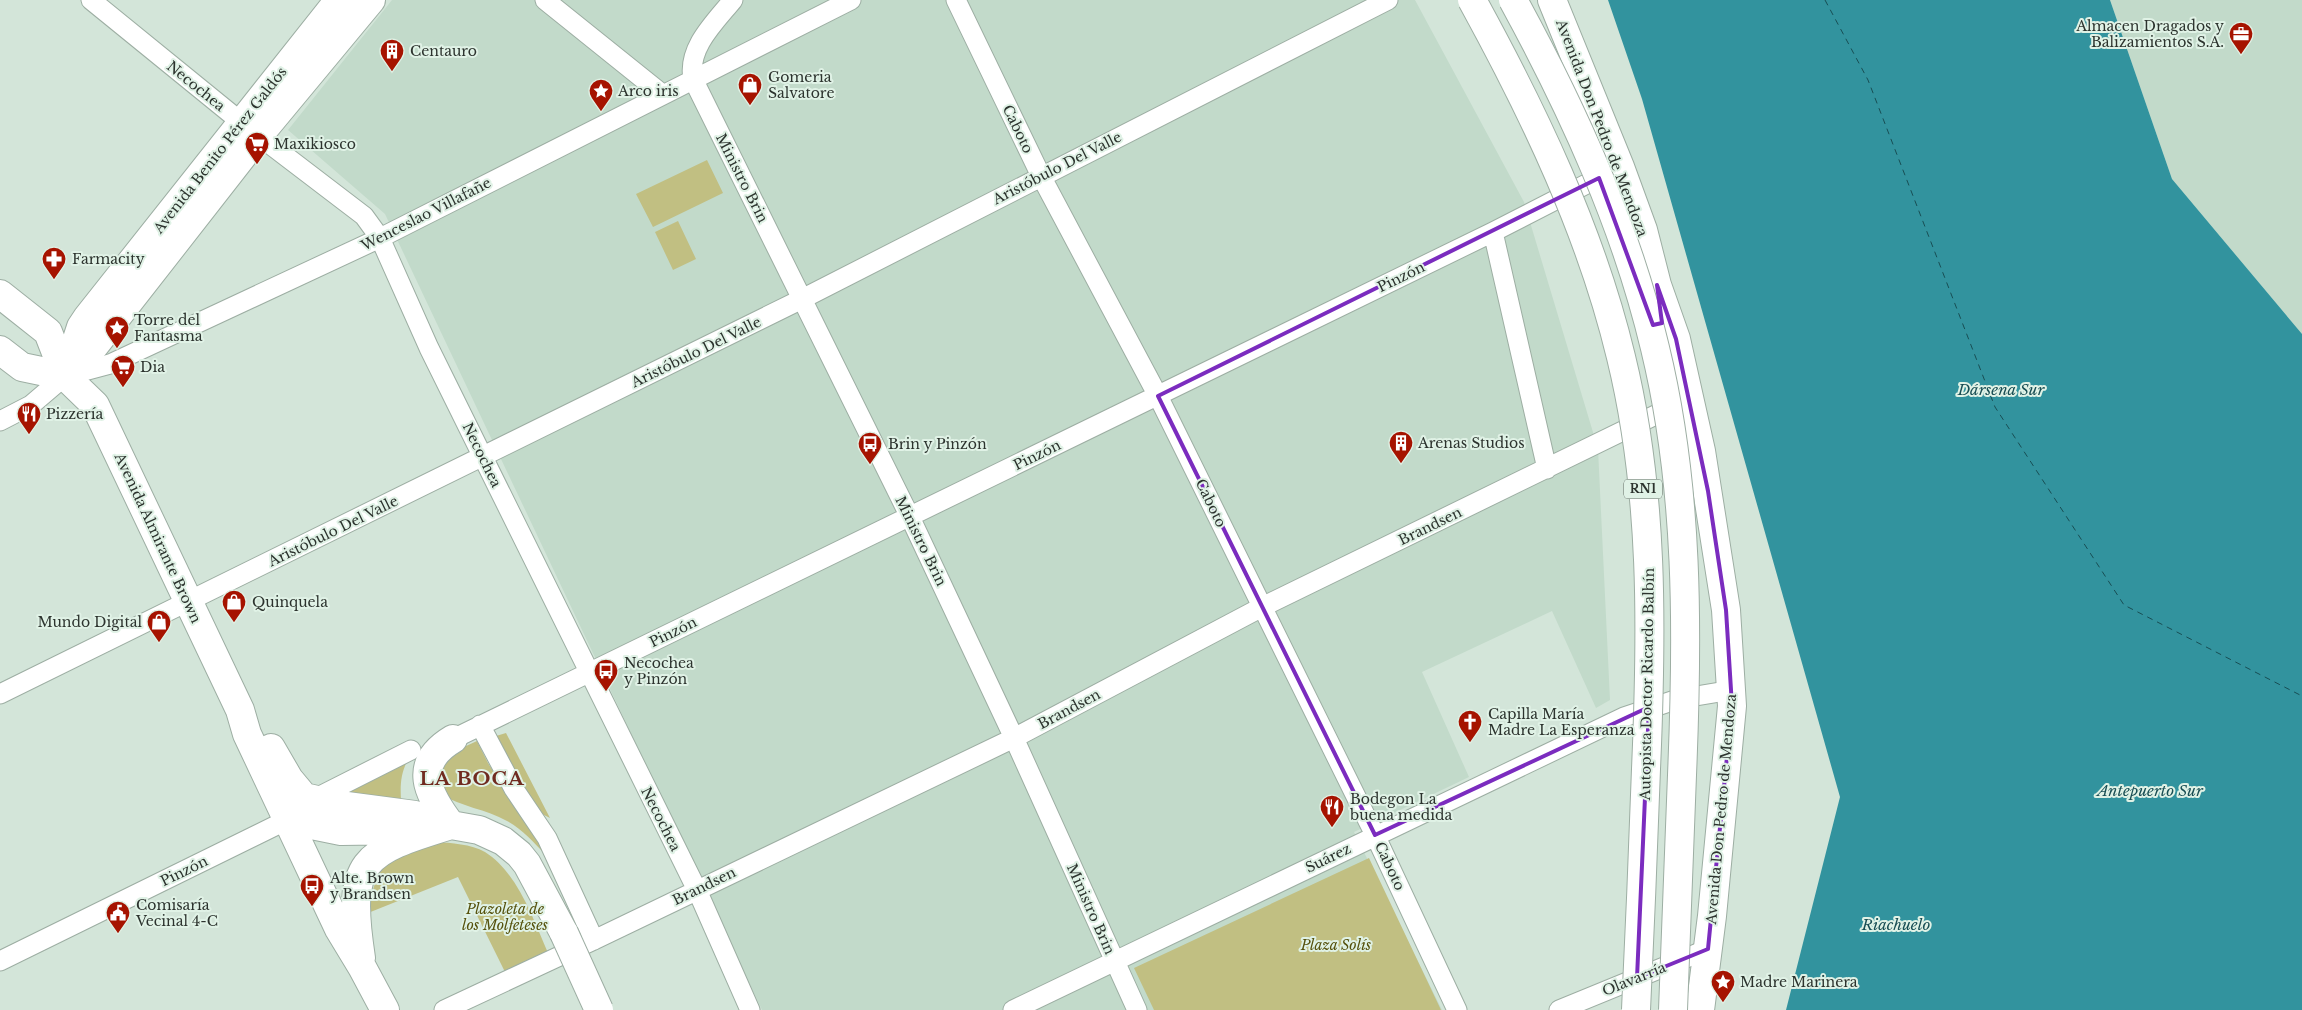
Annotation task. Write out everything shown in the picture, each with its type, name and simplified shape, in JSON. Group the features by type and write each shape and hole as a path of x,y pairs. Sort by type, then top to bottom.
{"main road":[{"name":"Avenida Benito Pérez Galdós","path":"250,129 339,0"},
{"name":"Avenida Benito Pérez Galdós","path":"64,376 86,318 250,129 371,0"},
{"name":"Autopista Doctor Ricardo Balbín","path":"1472,0 1526,103 1581,228 1621,357 1634,423 1649,558 1650,625 1636,1010"},
{"name":"RN1","path":"1513,0 1562,95 1614,216 1637,282 1656,349 1669,417 1679,486 1686,624 1673,1010"},
{"name":"Avenida Don Pedro de Mendoza","path":"1552,0 1620,167 1643,230 1657,285 1676,339 1678,699 1666,1010"},
{"name":"Avenida Almirante Brown","path":"0,294 48,332 64,376 95,405 240,710 247,734 339,929 362,966 384,1010"},
{"path":"0,350 22,367 64,376"},
{"name":"Avenida Don Pedro de Mendoza","path":"1677,405 1701,451 1726,610 1732,690 1708,949 1700,1010"},
{"name":"Avenida Almirante Brown","path":"240,710 259,729 299,794 312,800"},
{"path":"451,826 432,798 427,774 434,755 453,739"},
{"path":"312,800 415,815 451,826"},
{"path":"287,820 341,831 372,832 451,826 472,828 494,836 519,854 536,880 564,933 599,1010"},
{"path":"362,966 357,933 356,899 358,882 366,865 378,852 394,844 451,826"}],"street":[{"name":"Necochea","path":"91,0 250,129 364,216 380,238 430,348 588,673 697,890 750,1010"},
{"path":"545,0 662,94"},
{"path":"693,79 692,64 696,52 709,30 733,0"},
{"name":"Wenceslao Villafañe","path":"0,421 31,405 64,376 110,364 380,238 851,0"},
{"name":"Caboto","path":"956,0 1041,176 1158,396 1375,835 1457,1010"},
{"name":"Aristóbulo Del Valle","path":"0,694 802,299 1388,0"},
{"name":"Ministro Brin","path":"693,79 910,517 1014,738 1137,1010"},
{"name":"Pinzón","path":"453,739 1493,232 1620,167"},
{"path":"1493,232 1547,469"},
{"name":"Brandsen","path":"444,1010 1014,738 1262,607 1677,405"},
{"name":"Suárez","path":"1013,1010 1624,716 1678,699 1732,690"},
{"path":"480,725 514,789 547,838 594,940"},
{"path":"312,800 411,750"},
{"name":"Pinzón","path":"0,961 287,820"},
{"name":"Olavarría","path":"1559,1010 1708,949"}],"highlighted area":[{"path":"1599,178 1653,325 1662,323 1657,285 1676,339 1708,491 1726,610 1732,706 1708,949 1637,978 1649,707 1375,835 1158,396"}],"shaded area":[{"path":"392,0 1415,0 1524,202 1598,449 1610,700 1596,708 1552,611 1422,672 1469,777 1354,832 1442,1010 762,1010 385,214 288,130"},
{"path":"2110,0 2302,0 2302,334 2172,179"}],"green space":[{"path":"707,160 723,193 653,227 636,194"},
{"path":"678,221 696,259 673,270 655,232"},
{"path":"506,733 550,818 540,813 514,771 496,736"},
{"path":"477,741 488,763 546,855 523,832 507,821 441,794 442,757"},
{"path":"410,756 402,777 401,800 337,795"},
{"name":"Plazoleta de los Molfeteses","path":"436,842 474,847 497,861 507,872 523,898 548,953 505,972 458,877 368,913 375,884 386,864 401,854"},
{"name":"Plaza Solís","path":"1369,858 1441,1010 1154,1010 1134,968"}],"water":[{"name":"Dársena Sur","path":"1608,0 2110,0 2172,179 2302,334 2302,1010 1786,1010 1840,797 1642,99"}],"ferry route":[{"path":"1825,0 1868,80 1995,407 2124,605 2302,696"}],"place":[{"name":"Almacen Dragados y Balizamientos S.A.","path":"2241,55"},
{"name":"Centauro","path":"392,72"},
{"name":"Gomeria Salvatore","path":"750,106"},
{"name":"Arco iris","path":"601,112"},
{"name":"Maxikiosco","path":"257,165"},
{"name":"Farmacity","path":"54,280"},
{"name":"Torre del Fantasma","path":"117,349"},
{"name":"Dia","path":"123,388"},
{"name":"Pizzería","path":"29,435"},
{"name":"Arenas Studios","path":"1401,464"},
{"name":"Brin y Pinzón","path":"870,465"},
{"name":"Quinquela","path":"234,623"},
{"name":"Mundo Digital","path":"159,643"},
{"name":"Necochea y Pinzón","path":"606,692"},
{"name":"Capilla María Madre La Esperanza","path":"1470,743"},
{"name":"Bodegon La buena medida","path":"1332,828"},
{"name":"Alte. Brown y Brandsen","path":"312,907"},
{"name":"Comisaría Vecinal 4-C","path":"118,934"},
{"name":"Madre Marinera","path":"1723,1003"}],"district":[{"name":"LA BOCA","path":"472,778"}],"water label":[{"name":"Antepuerto Sur","path":"2150,791"},
{"name":"Riachuelo","path":"1896,925"}]}
